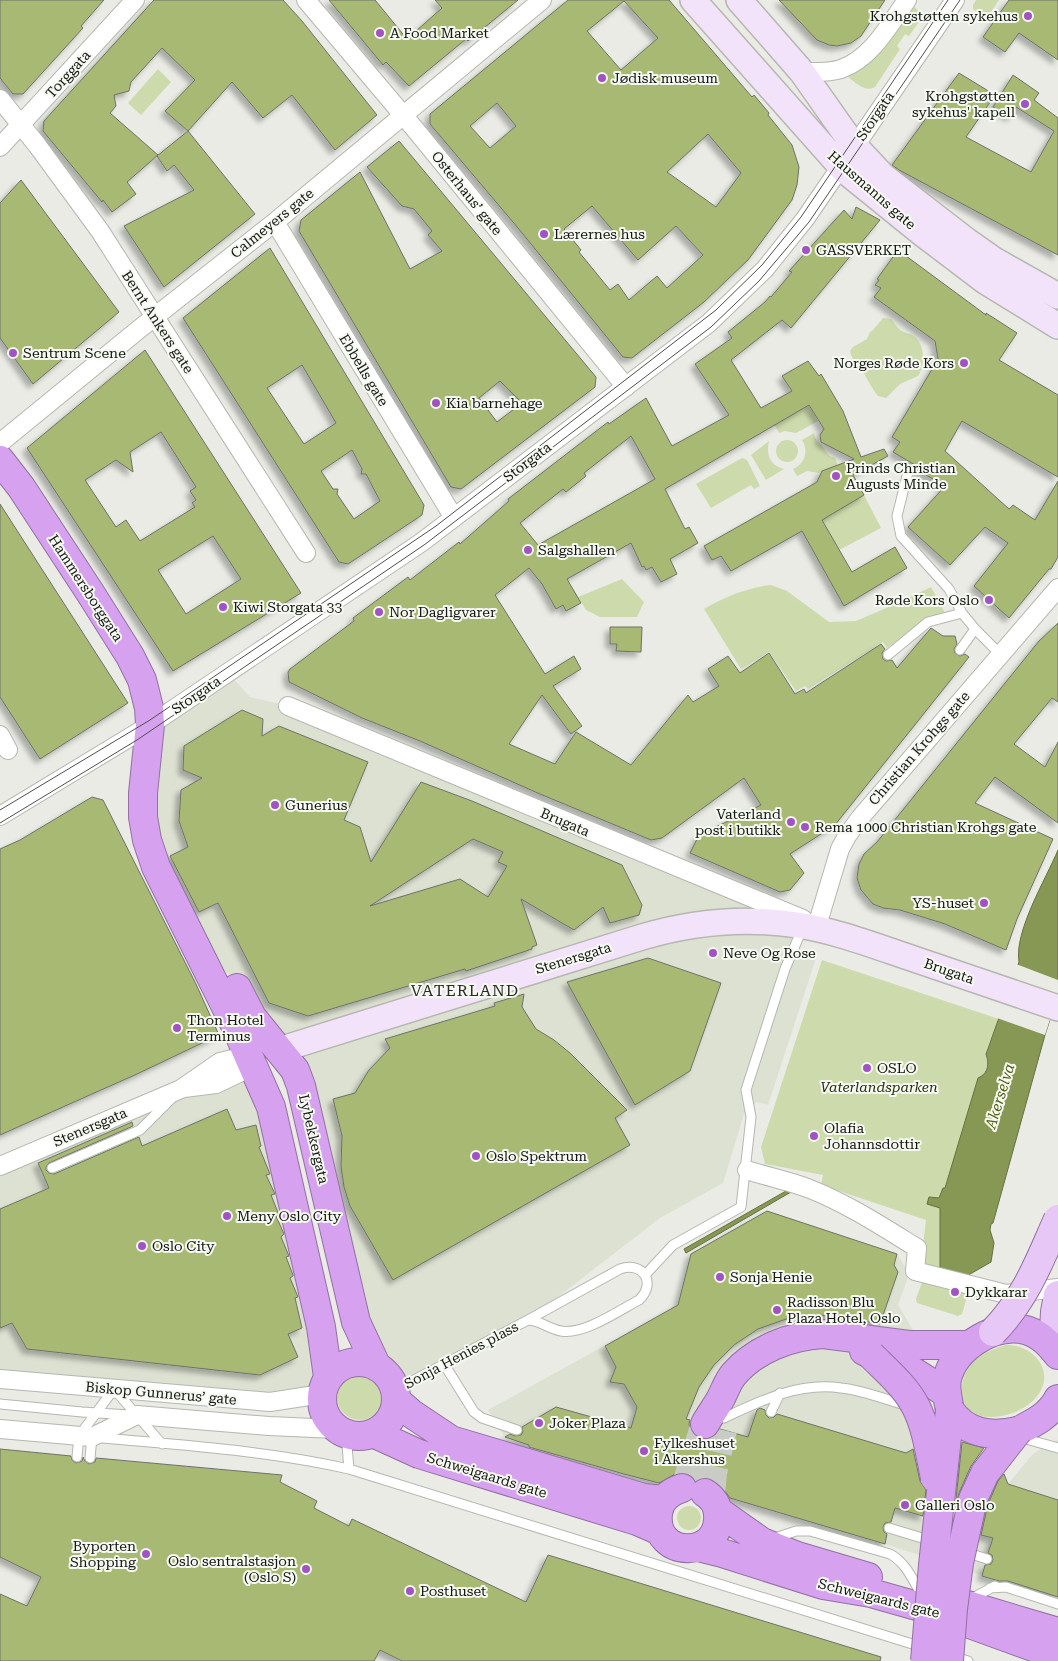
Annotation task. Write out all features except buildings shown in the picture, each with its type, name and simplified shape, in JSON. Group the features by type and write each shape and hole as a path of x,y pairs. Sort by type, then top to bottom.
{"highway":[{"name":"Hammersborggata","path":"0,460 21,487 130,656 146,691 150,725"},
{"name":"Lybekkergata","path":"150,725 142,806 146,840 156,867 252,1060 271,1107 319,1318 325,1385"},
{"name":"Lybekkergata","path":"194,942 220,964 232,978 252,1017 295,1070 302,1086 356,1322 377,1367"},
{"path":"252,1060 279,1050"},
{"path":"925,1661 940,1500 941,1408 951,1369 959,1356 970,1345 994,1332 1008,1329 1022,1329 1043,1338 1056,1352"},
{"path":"718,1417 726,1386 742,1366 763,1351 788,1340 812,1335 834,1335 908,1345 970,1345"},
{"path":"834,1335 871,1355 896,1362 921,1376 941,1408 975,1431 993,1434 1038,1424"},
{"path":"871,1355 910,1396 916,1407 925,1431 940,1500"},
{"path":"357,1362 377,1367 388,1376 395,1395 394,1410 390,1419 383,1427 352,1432 328,1421 322,1405 325,1385 337,1368 357,1362"},
{"name":"Schweigaards gate","path":"395,1395 412,1414 451,1440 644,1498 698,1497 762,1542 797,1556 1020,1620 1040,1634 1046,1645 1052,1650"},
{"path":"948,1661 952,1609 959,1563 973,1499 986,1474 1050,1412 1058,1399"},
{"name":"Schweigaards gate","path":"352,1432 637,1521 660,1531 672,1544 680,1548 698,1547 823,1585 870,1593 931,1610 1052,1650"},
{"path":"660,1531 657,1515 698,1497 719,1522 715,1533 708,1542 698,1547"},
{"path":"823,1585 910,1620 1006,1650 1013,1653 1020,1661"}],"main road":[{"name":"Hausmanns gate","path":"693,0 841,167 985,281 1058,326"},
{"name":"Hausmanns gate","path":"739,0 802,72 855,146 896,187 967,241 1001,264 1058,296"},
{"name":"Stenersgata","path":"279,1050 659,932 695,924 723,922 775,923 812,927"},
{"name":"Brugata","path":"812,927 1056,1007"},
{"path":"994,1332 1014,1309 1023,1295 1058,1220"},
{"path":"1056,1352 1054,1329 1058,1295"}],"street":[{"name":"Torggata","path":"0,146 135,0"},
{"name":"Osterhaus’ gate","path":"306,0 626,387"},
{"name":"Calmeyers gate","path":"0,443 155,316 275,222 542,0"},
{"path":"802,72 840,69 857,60 876,44 906,0"},
{"name":"Storgata","path":"0,816 150,725 454,518 694,335 748,286 785,245 841,167 955,0"},
{"name":"Bernt Ankers gate","path":"0,99 100,230 306,553"},
{"name":"Ebbells gate","path":"275,222 454,518"},
{"name":"Christian Krohgs gate","path":"812,927 840,850 847,836 866,811 1058,588"},
{"name":"Brugata","path":"288,706 812,927"},
{"name":"Stenersgata","path":"0,1166 181,1089 220,1062 252,1060"},
{"path":"747,1170 809,1189 844,1204 882,1226 917,1248 915,1271 1006,1294 1058,1288"},
{"name":"Biskop Gunnerus’ gate","path":"0,1379 270,1402 325,1385"},
{"name":"Biskop Gunnerus’ gate","path":"85,1436 137,1415 352,1432"},
{"path":"0,1429 85,1436"}],"lane":[{"path":"908,472 896,516 902,536 949,589 962,613 1000,654"},
{"path":"888,655 928,622 962,613"},
{"path":"960,650 976,629"},
{"path":"645,1275 673,1245 741,1206 751,1117 746,1090 785,969 812,927"},
{"path":"52,1168 140,1130 181,1089"},
{"name":"Sonja Henies plass","path":"395,1395 444,1364 620,1269 634,1267 645,1275 648,1282 644,1295 639,1300 581,1330 559,1331 534,1320 528,1320"},
{"path":"444,1364 474,1412 482,1418 517,1430"},
{"path":"718,1417 780,1393 816,1386 843,1388 941,1408 1058,1448"},
{"path":"77,1456 96,1413 114,1389 162,1444"},
{"path":"771,1412 780,1393"},
{"name":"Biskop Gunnerus’ gate","path":"0,1404 137,1415"},
{"path":"350,1469 352,1432"},
{"path":"85,1436 268,1454 350,1469 968,1661"},
{"path":"85,1436 90,1458"},
{"path":"889,1528 987,1559"},
{"path":"963,1604 1002,1582"},
{"path":"990,1588 1006,1587 1058,1604"}],"shaded area":[{"path":"228,673 250,697 288,706 796,925 790,951 816,958 768,1105 757,1102 744,1114 723,1183 660,1218 528,1320 395,1390 388,1376 377,1367 304,1098 232,978 194,942 156,867 150,725"},
{"name":"Oslo City","path":"254,1066 328,1377 306,1397 0,1379 0,1166"},
{"path":"767,1211 897,1254 909,1274 898,1305 913,1330 890,1388 907,1408 918,1458 1008,1484 1032,1455 1047,1444 1058,1440 1058,1600 885,1544 737,1500 624,1474 529,1447 529,1445 505,1437 488,1410 678,1305 691,1254"}],"green space":[{"path":"976,0 999,0 986,19 973,9"},
{"path":"911,4 920,12 921,19 909,36 905,34 897,46 900,49 875,87 868,89 860,86 847,76 855,72"},
{"path":"158,69 171,82 141,115 128,103"},
{"path":"883,318 891,319 901,331 914,336 921,346 923,357 922,367 918,376 900,384 886,398 876,394 854,361 850,351 853,347 867,339 870,332"},
{"path":"809,405 818,421 796,433 785,431 779,433 774,424"},
{"path":"814,433 816,440 830,456 835,458 840,470 827,469 819,473 807,471 797,476 793,469 805,457 805,448 802,440"},
{"path":"787,440 795,443 798,451 795,459 787,462 779,459 776,451 779,443"},
{"path":"769,441 768,454 772,462 784,469 766,480 751,455"},
{"path":"742,458 747,460 760,486 754,489 751,485 711,508 696,484"},
{"path":"864,495 881,528 839,550 822,519"},
{"path":"622,579 644,602 637,617 600,617 586,610 578,597"},
{"path":"771,585 787,591 829,622 856,621 931,587 945,613 926,620 887,648 883,642 808,689 805,686 796,691 769,652 741,669 704,609 736,594 753,588"},
{"name":"Vaterlandsparken","path":"822,960 999,1019 986,1051 988,1067 986,1073 978,1079 945,1188 943,1188 939,1199 929,1197 940,1207 940,1270 921,1262 926,1220 821,1185 823,1175 765,1164 761,1147"},
{"path":"923,1280 968,1293 962,1314 958,1316 917,1303 916,1299"},
{"path":"1006,1345 1023,1348 1037,1358 1042,1365 1044,1373 1041,1390 1032,1402 1011,1414 995,1417 977,1415 965,1404 962,1395 964,1377 975,1360 990,1351"},
{"path":"360,1374 373,1378 379,1384 383,1397 379,1410 373,1416 360,1420 347,1416 341,1410 337,1397 341,1384 347,1378"},
{"path":"689,1506 697,1510 701,1518 697,1526 689,1530 681,1526 677,1518 681,1510"}],"water":[{"name":"Akerselva","path":"1058,850 1058,995 1045,1035 993,1223 991,1224 990,1230 994,1243 991,1262 965,1277 940,1270 940,1208 927,1204 929,1197 939,1198 943,1188 945,1188 978,1078 984,1074 987,1068 986,1054 1019,962 1021,936 1026,921"},
{"path":"786,1191 791,1192 686,1253 684,1249"}],"pier":[{"path":"1016,964 1058,980 1058,995 1045,1035 997,1018"}],"tunnel":[{"path":"685,1487 705,1424"},
{"path":"711,1494 713,1473 723,1430"}],"tram line":[{"path":"0,810 150,720 436,526 716,310 762,265 801,217 948,0"},
{"path":"0,823 137,740 424,545 711,327 759,281 809,222 960,0"}],"place":[{"name":"Krohgstøtten sykehus","path":"1028,16"},
{"name":"A Food Market","path":"380,33"},
{"name":"Jødisk museum","path":"602,78"},
{"name":"Krohgstøtten sykehus' kapell","path":"1025,104"},
{"name":"Lærernes hus","path":"544,234"},
{"name":"GASSVERKET","path":"806,250"},
{"name":"Sentrum Scene","path":"13,353"},
{"name":"Norges Røde Kors","path":"964,363"},
{"name":"Kia barnehage","path":"436,403"},
{"name":"Prinds Christian Augusts Minde","path":"836,476"},
{"name":"Salgshallen","path":"528,550"},
{"name":"Røde Kors Oslo","path":"989,600"},
{"name":"Kiwi Storgata 33","path":"223,607"},
{"name":"Nor Dagligvarer","path":"379,612"},
{"name":"Gunerius","path":"275,805"},
{"name":"Vaterland post i butikk","path":"791,822"},
{"name":"Rema 1000 Christian Krohgs gate","path":"805,827"},
{"name":"YS-huset","path":"984,903"},
{"name":"Neve Og Rose","path":"713,953"},
{"name":"Thon Hotel Terminus","path":"177,1028"},
{"name":"OSLO","path":"867,1068"},
{"name":"Olafia Johannsdottir","path":"814,1136"},
{"name":"Oslo Spektrum","path":"476,1156"},
{"name":"Meny Oslo City","path":"227,1216"},
{"name":"Oslo City","path":"142,1246"},
{"name":"Sonja Henie","path":"720,1277"},
{"name":"Dykkarar","path":"955,1292"},
{"name":"Radisson Blu Plaza Hotel, Oslo","path":"777,1310"},
{"name":"Joker Plaza","path":"539,1423"},
{"name":"Fylkeshuset i Akershus","path":"644,1451"},
{"name":"Galleri Oslo","path":"905,1505"},
{"name":"Byporten Shopping","path":"146,1554"},
{"name":"Oslo sentralstasjon (Oslo S)","path":"306,1569"},
{"name":"Posthuset","path":"410,1591"}],"district":[{"name":"VATERLAND","path":"465,990"}]}
